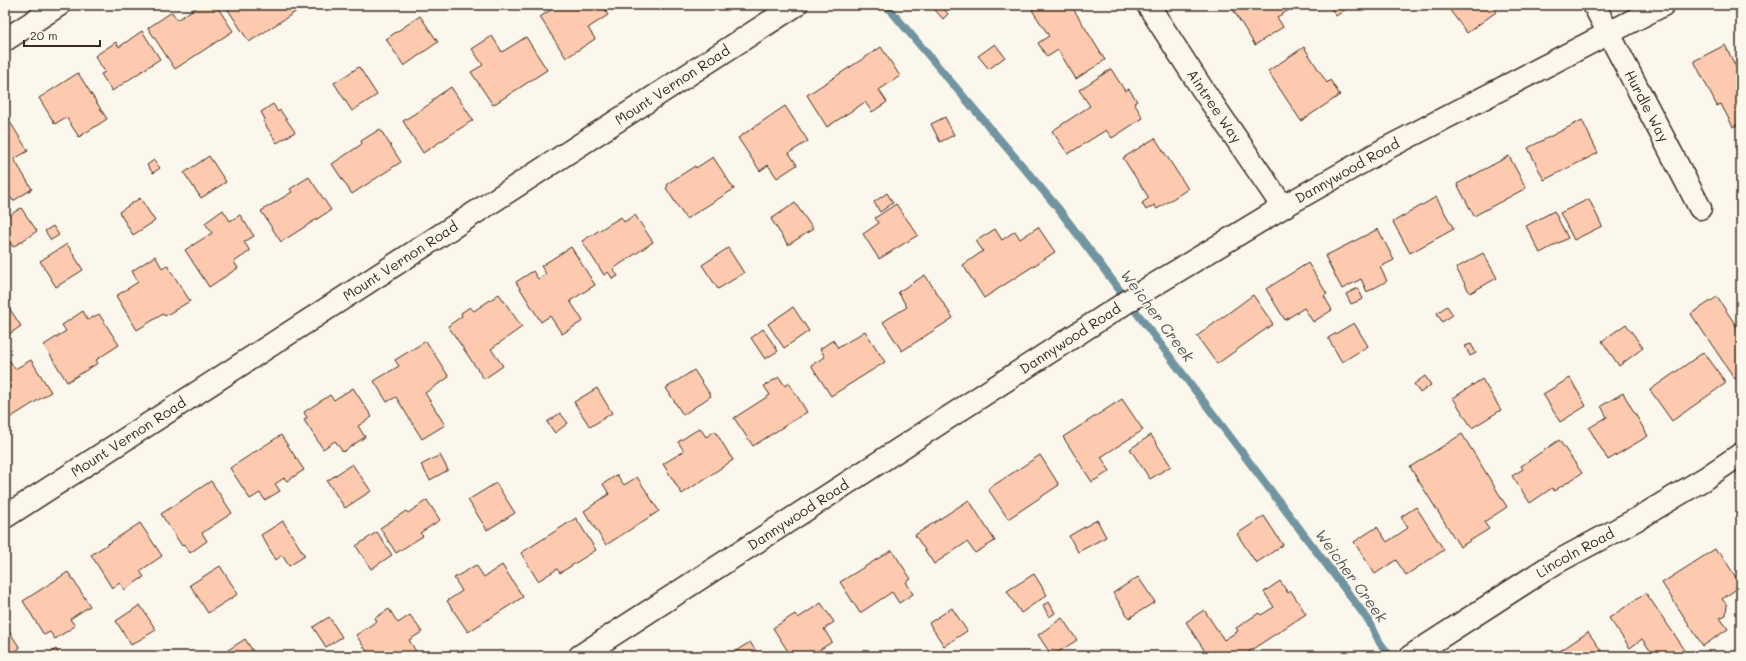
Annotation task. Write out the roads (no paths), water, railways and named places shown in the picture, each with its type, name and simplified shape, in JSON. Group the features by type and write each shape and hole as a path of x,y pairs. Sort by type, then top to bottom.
{"street":[{"path":"5,40 59,5"},
{"name":"Mount Vernon Road","path":"5,517 796,5"},
{"name":"Aintree Way","path":"1148,5 1201,87 1283,206"},
{"name":"Hurdle Way","path":"1594,5 1700,208"},
{"name":"Dannywood Road","path":"580,656 1140,294 1283,206 1385,149 1663,5"},
{"name":"Lincoln Road","path":"1411,656 1555,564 1639,518 1704,479 1741,454"}],"waterway":[{"name":"Weicher Creek","path":"886,5 1057,207 1369,621 1380,643 1390,656"}]}
